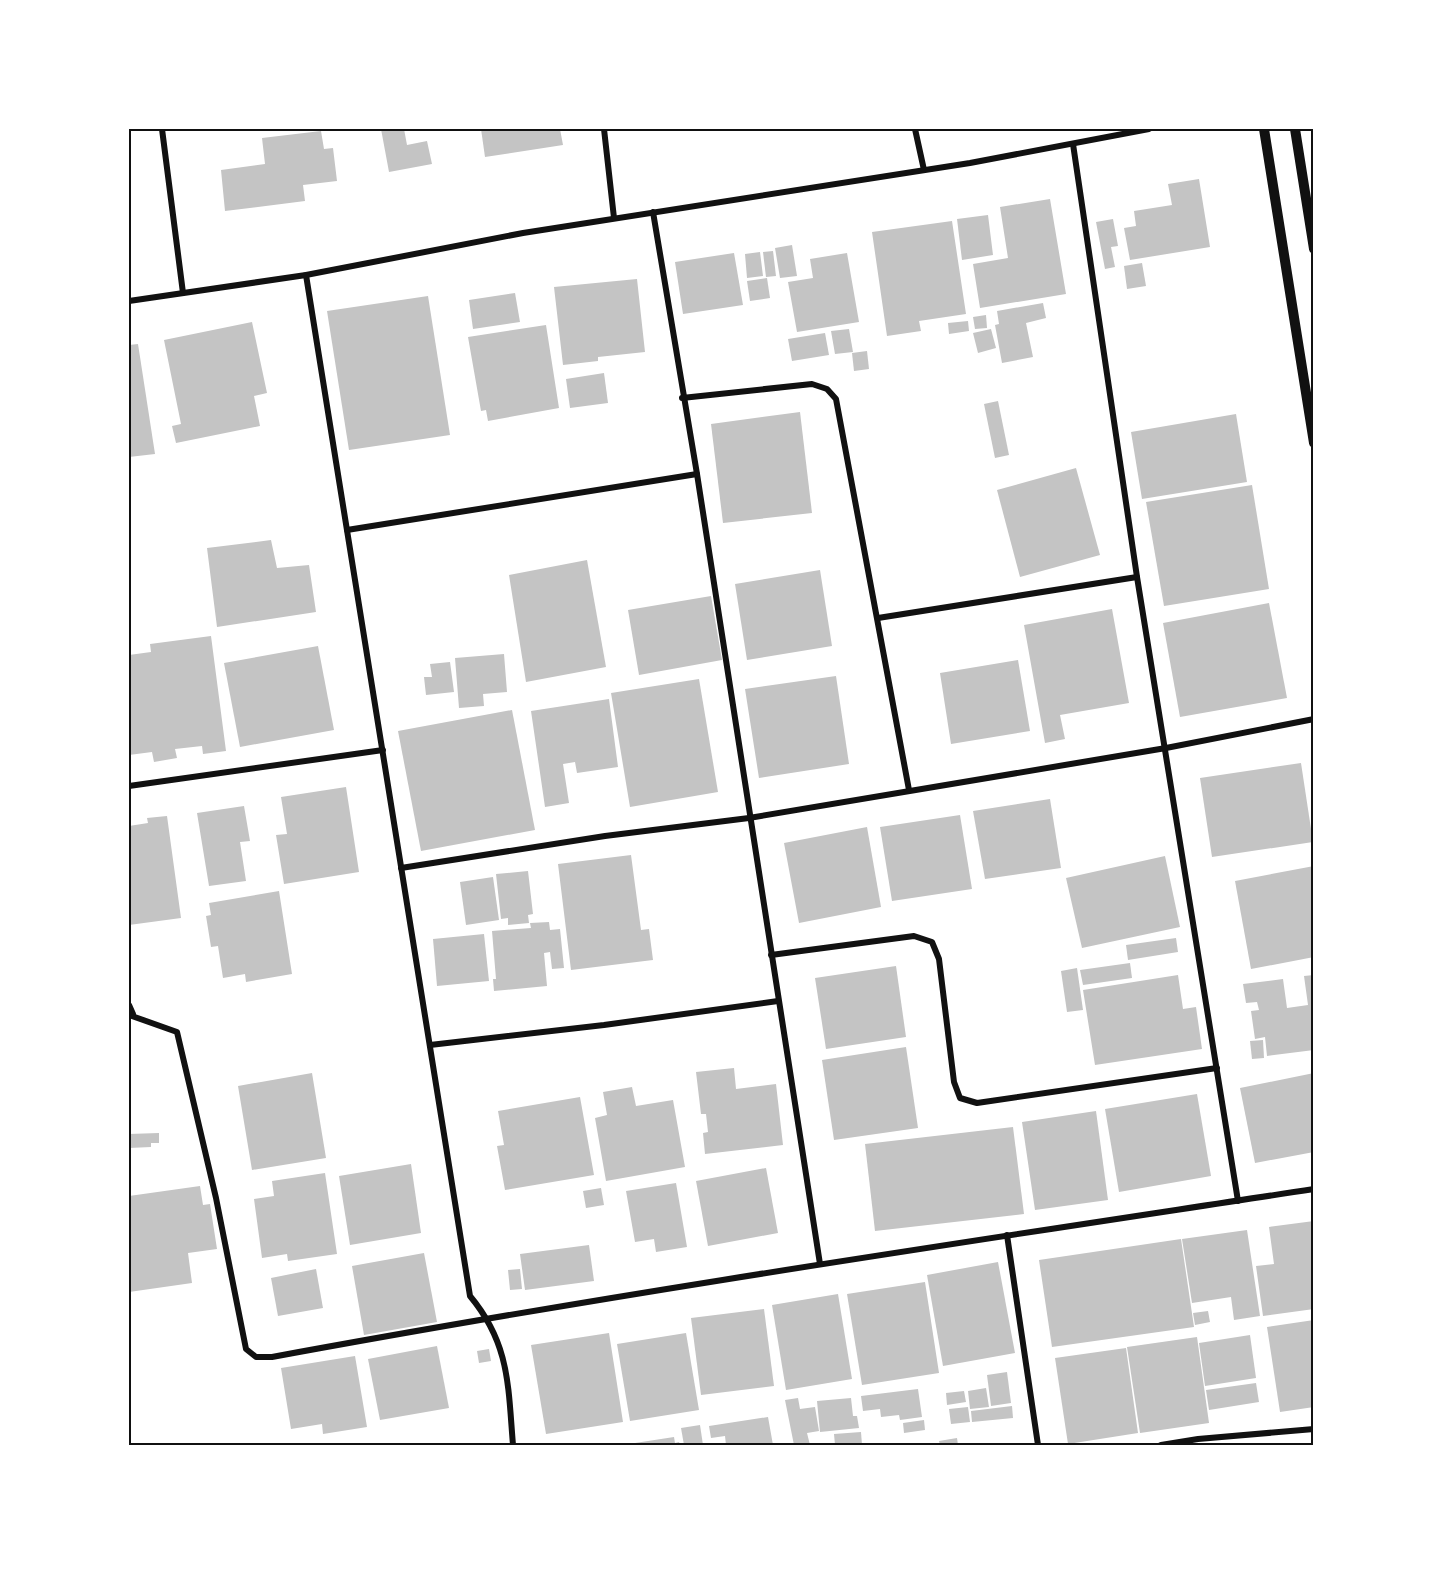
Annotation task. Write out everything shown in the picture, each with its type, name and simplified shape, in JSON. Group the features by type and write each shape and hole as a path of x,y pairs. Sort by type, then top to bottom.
{"street":[{"path":"162,129 183,293"},
{"path":"604,129 614,218"},
{"path":"915,129 924,170"},
{"path":"129,301 306,275 523,233 924,170 1149,129"},
{"path":"1264,129 1314,443"},
{"path":"1295,129 1314,249"},
{"path":"1073,144 1137,577 1167,748 1238,1201"},
{"path":"653,212 682,398 697,474 820,1264"},
{"path":"306,275 470,1296 488,1317 498,1341 507,1375 513,1445"},
{"path":"682,398 812,384 827,389 836,399 909,790"},
{"path":"347,530 697,474"},
{"path":"878,618 1137,577"},
{"path":"401,868 605,836 749,818 1167,748 1314,720"},
{"path":"129,786 382,750"},
{"path":"771,955 914,936 932,942 939,958 954,1082 960,1098 977,1103 1217,1068"},
{"path":"430,1045 604,1025 778,1001"},
{"path":"129,1005 131,1015 177,1032 216,1198 246,1349 256,1357 272,1357 488,1317 820,1264 1314,1189"},
{"path":"1007,1235 1038,1445"},
{"path":"1161,1445 1314,1429"}],"building":[{"path":"381,129 404,129 407,145 427,141 432,164 389,172"},
{"path":"481,129 560,129 563,145 485,157"},
{"path":"321,131 324,149 333,148 337,181 303,185 305,201 225,211 221,170 265,164 262,138"},
{"path":"1199,179 1210,247 1130,260 1124,228 1136,226 1134,211 1172,205 1168,184"},
{"path":"1050,199 1066,294 980,308 973,264 1008,258 1000,207"},
{"path":"988,215 993,255 962,260 957,219"},
{"path":"1113,219 1118,246 1111,247 1115,267 1105,269 1096,222"},
{"path":"952,221 966,314 919,321 921,331 887,336 872,232"},
{"path":"792,245 797,276 780,278 775,248"},
{"path":"773,251 776,276 766,277 763,252"},
{"path":"760,252 763,276 747,278 745,254"},
{"path":"734,253 743,305 683,314 675,262"},
{"path":"847,253 859,322 797,332 788,282 813,278 810,259"},
{"path":"1142,263 1146,286 1127,289 1124,266"},
{"path":"767,278 770,298 750,301 747,281"},
{"path":"637,279 645,352 598,357 598,361 563,365 554,287"},
{"path":"515,293 520,322 473,329 469,300"},
{"path":"428,296 450,435 349,450 327,311"},
{"path":"1043,303 1046,318 1026,323 1033,357 1002,363 995,325 999,324 997,311"},
{"path":"986,315 987,328 975,329 973,317"},
{"path":"968,321 969,331 949,334 948,323"},
{"path":"252,322 267,393 254,396 260,426 176,443 172,426 181,424 164,340"},
{"path":"546,325 559,408 488,421 486,410 481,411 468,337"},
{"path":"849,329 853,352 835,354 831,331"},
{"path":"991,329 996,348 978,353 973,333"},
{"path":"825,333 829,355 792,361 788,339"},
{"path":"138,344 155,454 129,457 129,345"},
{"path":"867,351 869,369 854,371 852,353"},
{"path":"604,373 608,403 570,408 566,379"},
{"path":"998,401 1009,455 995,458 984,404"},
{"path":"800,412 812,513 723,523 711,424"},
{"path":"1236,414 1247,482 1142,499 1131,432"},
{"path":"1076,468 1100,555 1020,577 997,490"},
{"path":"1252,485 1269,589 1164,606 1146,502"},
{"path":"271,540 277,568 309,565 316,612 217,627 207,548"},
{"path":"587,560 606,667 526,682 509,575"},
{"path":"820,570 832,646 747,660 735,584"},
{"path":"711,596 722,660 639,675 628,610"},
{"path":"1269,603 1287,698 1180,717 1163,623"},
{"path":"1112,609 1129,703 1060,715 1065,739 1045,743 1024,625"},
{"path":"211,636 226,751 203,754 202,746 175,749 177,758 154,762 152,752 129,755 129,655 151,652 150,644"},
{"path":"318,646 334,730 240,747 224,663"},
{"path":"504,654 507,692 483,694 484,706 459,708 455,658"},
{"path":"1018,660 1030,731 951,744 940,673"},
{"path":"450,662 454,692 426,695 424,677 432,677 430,664"},
{"path":"836,676 849,764 759,778 745,689"},
{"path":"699,679 718,792 630,807 611,693"},
{"path":"609,699 618,767 577,773 575,762 563,764 569,803 545,807 531,711"},
{"path":"512,710 535,830 421,851 398,731"},
{"path":"1301,763 1313,842 1212,857 1200,778"},
{"path":"346,787 359,872 284,884 276,835 287,834 281,797"},
{"path":"1050,799 1061,868 985,879 973,811"},
{"path":"244,806 250,841 240,842 246,881 209,886 197,813"},
{"path":"960,815 972,889 892,901 880,827"},
{"path":"167,816 181,918 129,925 129,826 148,823 147,818"},
{"path":"867,827 881,907 799,923 784,843"},
{"path":"631,855 641,930 649,929 653,960 571,970 558,864"},
{"path":"1165,856 1180,927 1082,948 1066,878"},
{"path":"1314,866 1314,957 1251,969 1235,881"},
{"path":"528,871 533,914 528,915 529,923 508,925 508,918 501,919 496,874"},
{"path":"493,877 499,920 466,925 460,882"},
{"path":"279,891 292,974 246,982 245,974 223,978 218,946 211,947 206,916 211,915 209,903"},
{"path":"549,922 550,930 560,929 564,968 552,969 550,952 544,953 547,986 494,991 493,979 496,979 492,931 531,928 530,923"},
{"path":"484,934 489,981 437,986 433,939"},
{"path":"1176,938 1178,952 1128,960 1126,945"},
{"path":"1130,963 1132,978 1083,985 1080,970"},
{"path":"896,966 906,1037 826,1049 815,978"},
{"path":"1077,968 1083,1010 1067,1012 1061,971"},
{"path":"1178,975 1183,1009 1196,1007 1202,1049 1095,1065 1083,990"},
{"path":"1314,975 1314,1050 1267,1056 1265,1037 1255,1039 1251,1011 1259,1010 1257,1002 1246,1003 1243,984 1283,979 1287,1008 1308,1005 1304,976"},
{"path":"1263,1040 1264,1058 1252,1059 1250,1041"},
{"path":"906,1047 918,1128 834,1140 822,1060"},
{"path":"734,1068 736,1089 776,1084 783,1145 705,1154 703,1133 708,1132 706,1114 701,1114 696,1072"},
{"path":"312,1073 326,1158 252,1170 238,1086"},
{"path":"1314,1073 1314,1152 1255,1163 1240,1088"},
{"path":"632,1087 636,1106 673,1100 685,1167 606,1181 595,1118 607,1115 603,1092"},
{"path":"1197,1094 1211,1176 1119,1192 1105,1109"},
{"path":"580,1097 594,1175 505,1190 497,1146 504,1145 498,1111"},
{"path":"1096,1111 1108,1200 1035,1210 1022,1122"},
{"path":"1013,1127 1024,1214 875,1231 865,1144"},
{"path":"159,1133 159,1143 151,1143 151,1147 129,1148 129,1134"},
{"path":"411,1164 421,1233 350,1245 339,1176"},
{"path":"766,1168 778,1233 708,1246 696,1181"},
{"path":"325,1173 337,1254 288,1261 287,1254 262,1258 254,1199 274,1196 272,1181"},
{"path":"676,1183 687,1247 656,1252 654,1239 635,1242 626,1191"},
{"path":"200,1186 203,1205 210,1204 217,1249 188,1253 192,1283 129,1292 129,1196"},
{"path":"601,1188 604,1205 586,1208 583,1191"},
{"path":"1314,1221 1314,1309 1263,1316 1256,1266 1274,1264 1269,1227"},
{"path":"1247,1230 1260,1316 1234,1320 1231,1297 1192,1303 1182,1239"},
{"path":"1181,1239 1194,1327 1052,1347 1039,1260"},
{"path":"589,1245 594,1281 525,1290 520,1254"},
{"path":"424,1253 437,1322 364,1335 352,1266"},
{"path":"998,1262 1015,1353 943,1366 927,1275"},
{"path":"316,1269 323,1308 278,1316 271,1278"},
{"path":"520,1269 522,1289 510,1290 508,1270"},
{"path":"925,1282 939,1373 862,1385 847,1294"},
{"path":"838,1294 852,1379 786,1390 772,1305"},
{"path":"764,1309 774,1386 701,1395 691,1318"},
{"path":"1208,1311 1210,1322 1195,1325 1193,1313"},
{"path":"1314,1320 1314,1407 1280,1412 1267,1327"},
{"path":"609,1333 623,1422 546,1434 531,1345"},
{"path":"686,1333 699,1410 630,1421 617,1344"},
{"path":"1250,1335 1256,1378 1205,1386 1199,1343"},
{"path":"1197,1337 1209,1423 1140,1433 1127,1347"},
{"path":"437,1346 449,1408 380,1420 368,1359"},
{"path":"1126,1348 1138,1433 1068,1444 1055,1358"},
{"path":"489,1349 491,1361 479,1363 477,1351"},
{"path":"355,1356 367,1427 323,1434 322,1424 291,1429 281,1368"},
{"path":"1007,1372 1011,1403 991,1406 987,1375"},
{"path":"1256,1383 1259,1402 1209,1410 1206,1390"},
{"path":"986,1388 989,1407 970,1409 968,1391"},
{"path":"918,1389 922,1417 900,1420 899,1415 881,1417 880,1409 863,1411 861,1396"},
{"path":"964,1391 966,1402 947,1405 946,1393"},
{"path":"798,1398 800,1409 815,1407 819,1431 807,1433 810,1445 794,1445 785,1400"},
{"path":"851,1398 853,1416 857,1416 859,1428 820,1432 817,1401"},
{"path":"1012,1406 1013,1418 972,1422 971,1411"},
{"path":"968,1407 970,1422 951,1424 949,1409"},
{"path":"768,1417 773,1445 726,1445 725,1436 711,1438 709,1426"},
{"path":"924,1420 925,1430 904,1433 903,1423"},
{"path":"700,1425 703,1445 684,1445 681,1428"},
{"path":"861,1432 862,1445 835,1445 834,1434"},
{"path":"674,1437 675,1443 679,1442 680,1445 636,1445 635,1443"},
{"path":"957,1438 958,1445 940,1445 939,1441"}]}
